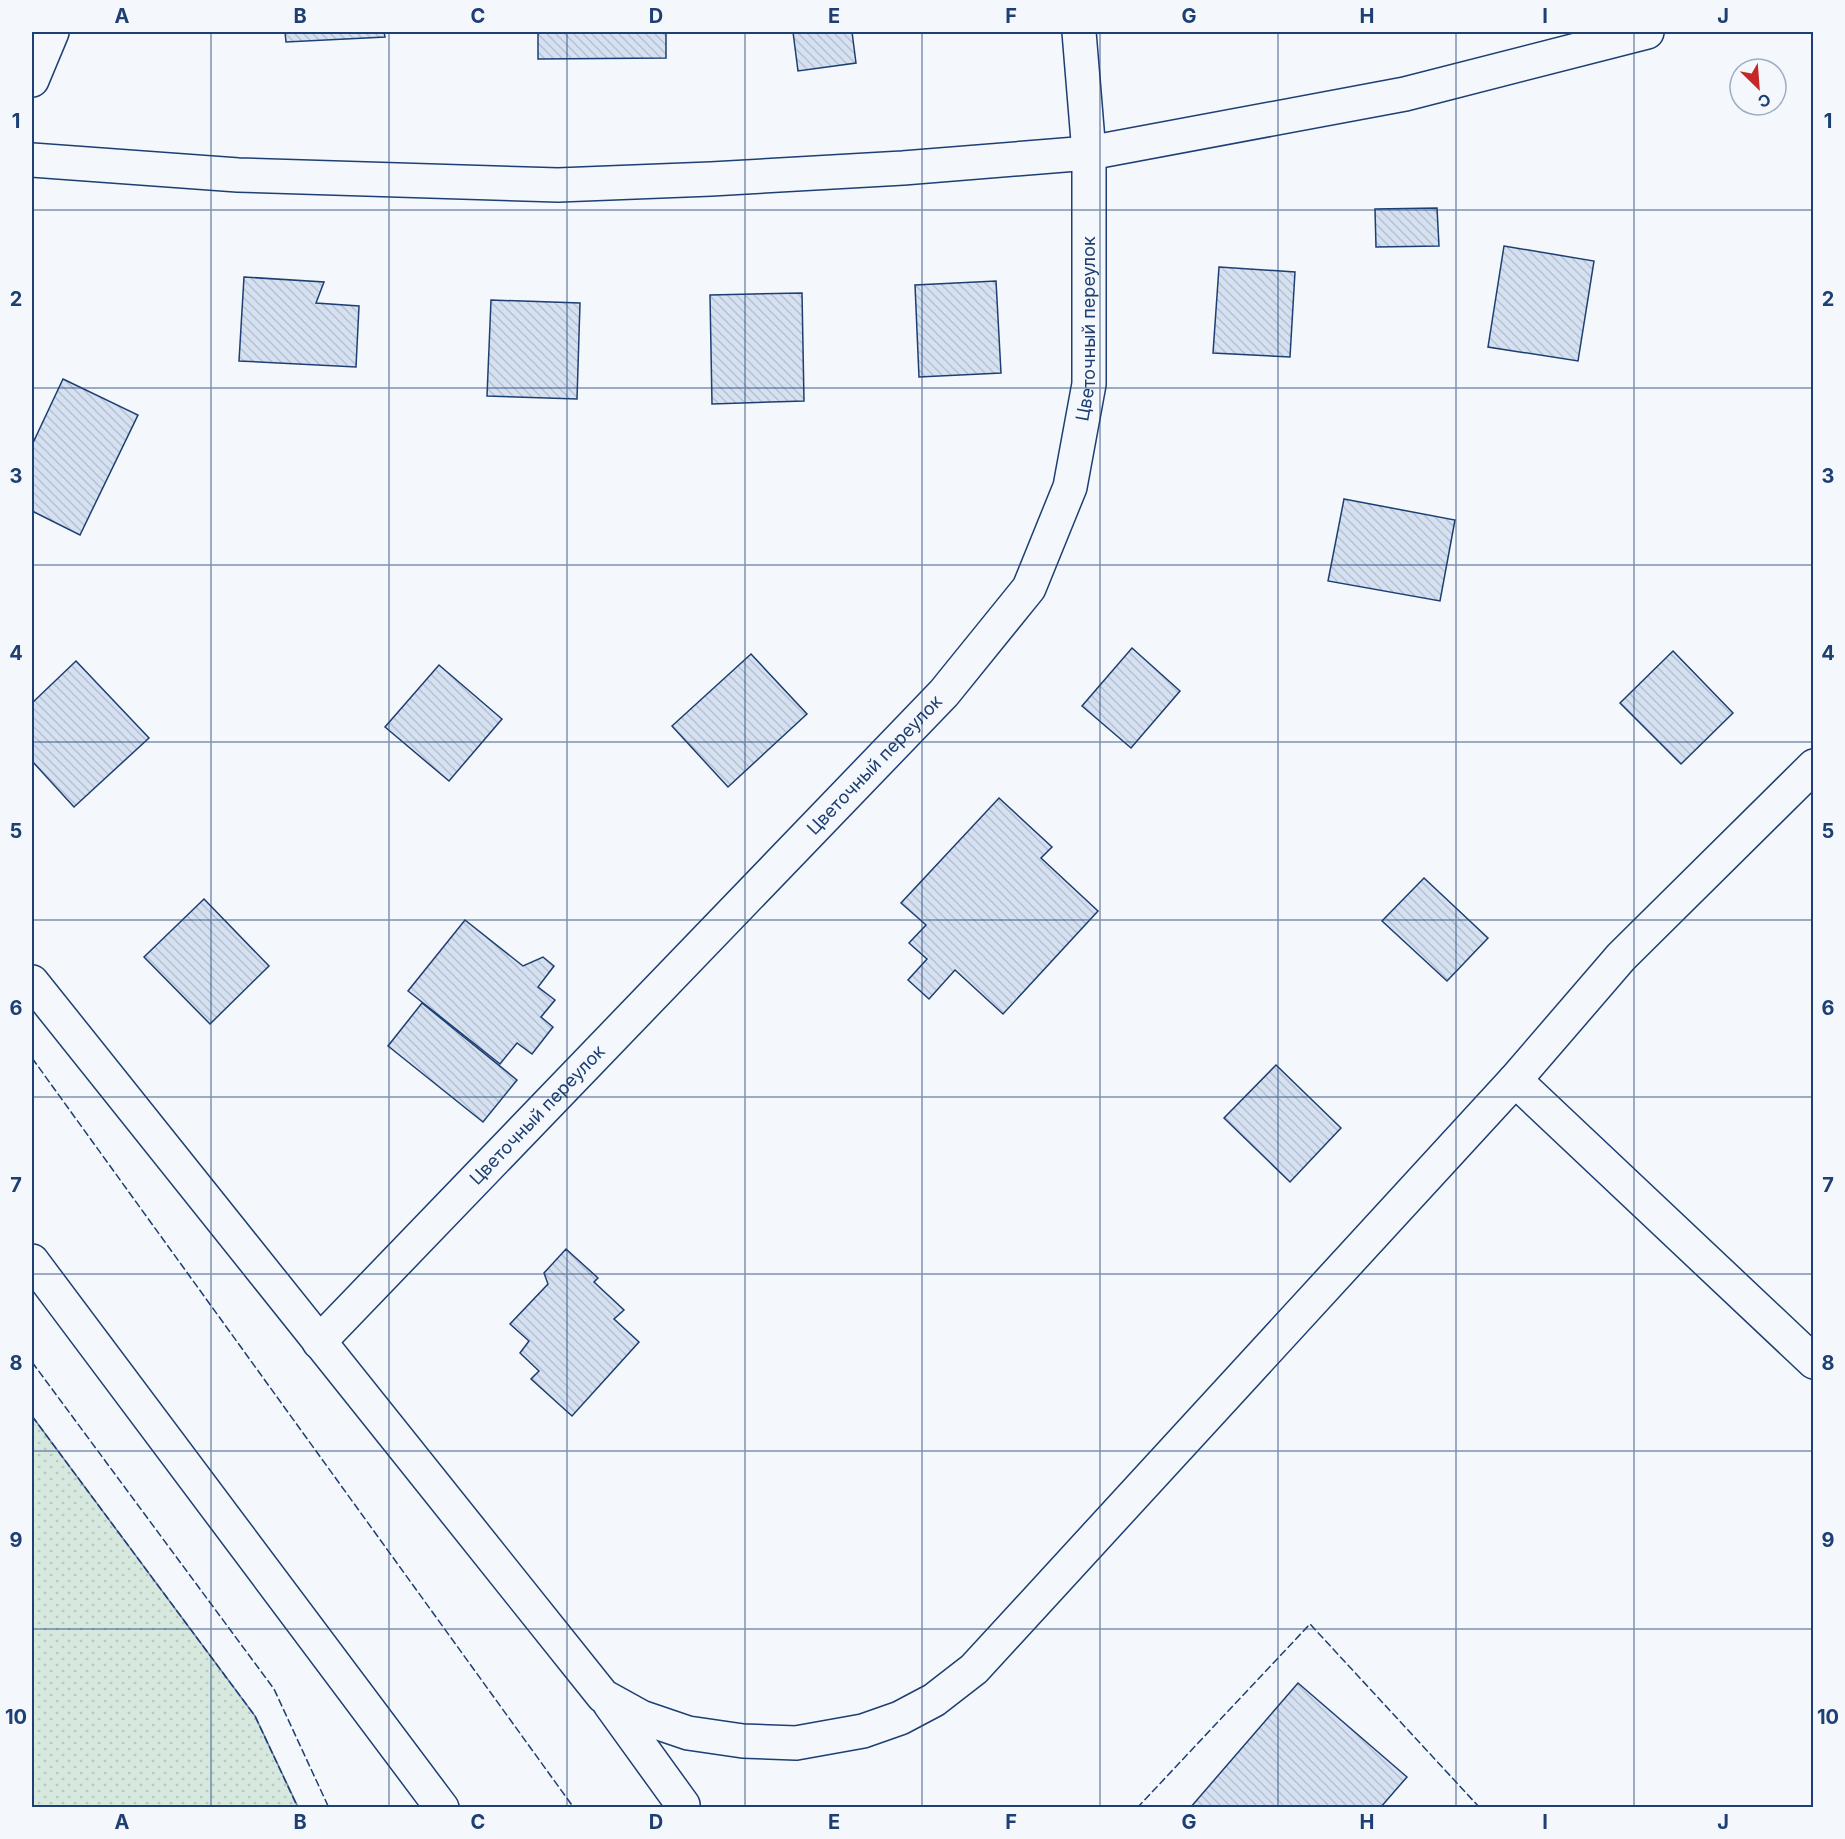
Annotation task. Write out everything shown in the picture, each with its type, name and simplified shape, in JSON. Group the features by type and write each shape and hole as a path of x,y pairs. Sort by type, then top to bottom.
{"street":[{"path":"32,80 52,32"},
{"name":"Цветочный переулок","path":"319,1342 936,701 1029,588 1070,488 1089,384 1089,153 1079,32"},
{"path":"32,160 238,175 558,185 903,168 1089,153 1406,94 1647,32"},
{"path":"603,1696 641,1717 688,1733 743,1741 796,1743 863,1731 900,1718 934,1700 974,1669 1515,1080 1621,957 1814,766"},
{"path":"32,982 603,1696 683,1805"},
{"path":"1515,1080 1814,1362"},
{"path":"32,1261 430,1803"}],"shaded area":[{"path":"32,1416 255,1716 298,1807 32,1807"}],"building":[{"path":"285,32 384,32 385,37 286,42"},
{"path":"538,32 666,32 666,58 538,59"},
{"path":"793,32 852,32 856,63 798,71"},
{"path":"1437,208 1439,246 1376,247 1375,209"},
{"path":"1504,246 1594,261 1578,361 1488,347"},
{"path":"1219,267 1295,272 1290,357 1213,353"},
{"path":"244,277 324,282 316,303 359,306 356,367 239,361"},
{"path":"996,281 1001,373 919,377 915,285"},
{"path":"802,293 804,401 712,404 710,295"},
{"path":"491,300 580,303 577,399 487,396"},
{"path":"63,379 138,415 80,535 32,511 32,445"},
{"path":"1344,499 1455,520 1440,601 1328,581"},
{"path":"1132,648 1180,691 1131,748 1082,706"},
{"path":"1673,651 1733,713 1681,764 1620,703"},
{"path":"751,654 807,714 728,787 672,726"},
{"path":"76,661 149,738 74,807 32,761 32,703"},
{"path":"439,665 502,719 449,781 385,727"},
{"path":"999,798 1052,847 1041,858 1098,911 1003,1014 955,970 929,999 908,980 927,959 909,943 926,925 901,903"},
{"path":"1424,878 1488,938 1447,981 1382,921"},
{"path":"204,899 269,966 210,1024 144,957"},
{"path":"465,920 523,966 543,957 554,966 538,987 555,1000 541,1017 553,1027 532,1054 517,1043 500,1064 408,991"},
{"path":"422,1003 517,1080 483,1122 388,1046"},
{"path":"1276,1065 1341,1128 1290,1182 1224,1118"},
{"path":"566,1249 598,1278 594,1282 624,1310 614,1319 639,1342 572,1416 531,1379 539,1371 520,1353 529,1341 510,1324 548,1284 544,1273"},
{"path":"1298,1683 1407,1777 1380,1808 1190,1808"}],"fence":[{"path":"32,1058 574,1808"},
{"path":"32,1362 274,1689 329,1808"},
{"path":"32,1416 255,1716 298,1808"},
{"path":"1137,1808 1310,1624 1480,1808"}]}
